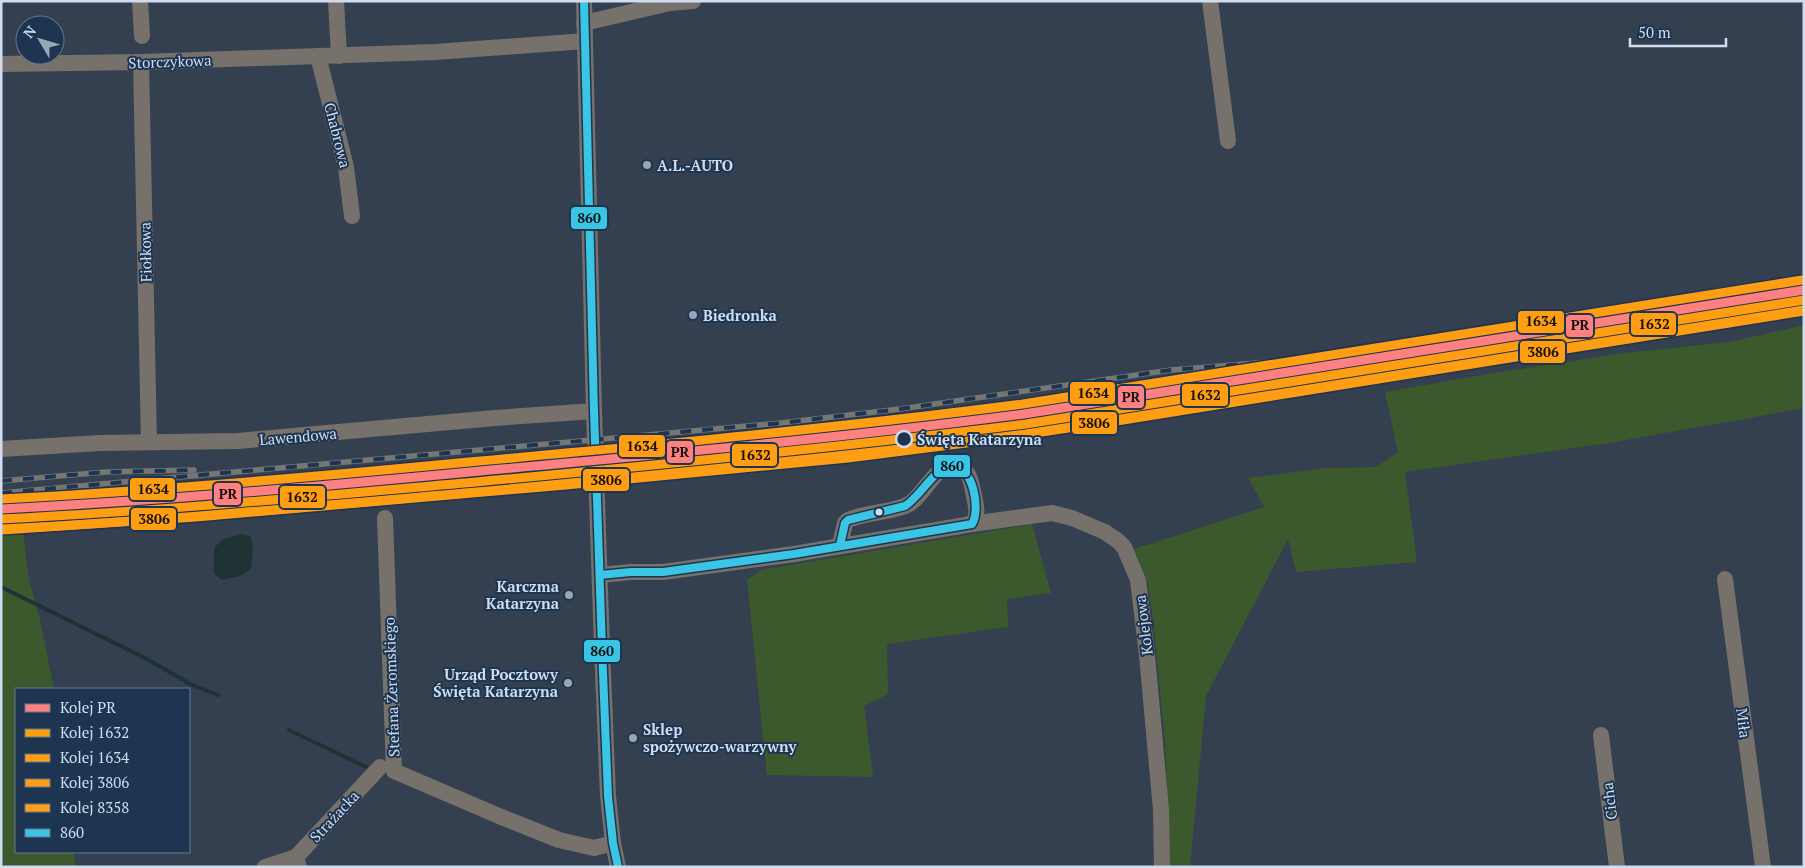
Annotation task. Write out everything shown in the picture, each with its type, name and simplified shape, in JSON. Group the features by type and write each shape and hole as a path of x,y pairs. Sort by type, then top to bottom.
{"street":[{"name":"Storczykowa","path":"140,1 142,36"},
{"path":"336,1 339,56"},
{"path":"584,1 594,411 608,796 613,843 618,867"},
{"path":"584,22 693,1"},
{"path":"1210,1 1228,141"},
{"name":"Storczykowa","path":"1,64 339,56 435,52 584,41"},
{"name":"Chabrowa","path":"318,56 346,167 352,216"},
{"name":"Fiołkowa","path":"141,62 149,442"},
{"name":"Lawendowa","path":"1,449 100,443 238,441 594,411"},
{"path":"840,545 848,520 906,506 917,498 935,474 951,466 958,466 970,477 977,515 972,524"},
{"name":"Kolejowa","path":"600,575 631,572 663,572 794,554 972,524 1052,513 1072,518 1105,532 1124,547 1138,580 1161,800 1162,867"},
{"name":"Stefana Żeromskiego","path":"385,518 394,771 559,840 594,848 613,843"},
{"name":"Miła","path":"1725,579 1762,867"},
{"name":"Cicha","path":"1601,735 1617,867"},
{"name":"Strażacka","path":"297,862 380,767"},
{"path":"265,867 297,862"}],"green space":[{"path":"1804,325 1804,403 1800,409 1609,443 1405,472 1417,562 1296,572 1288,539 1206,696 1190,867 1170,867 1165,742 1153,619 1147,580 1134,549 1264,507 1248,478 1325,468 1376,467 1398,452 1385,392 1624,353 1730,342"},
{"path":"1032,524 1051,593 1007,599 1008,627 887,644 888,694 864,706 873,777 767,775 747,580 761,570"},
{"path":"1,532 23,532 29,580 40,620 54,688 15,688 15,853 74,853 75,867 5,867 1,856"}],"shaded area":[{"path":"243,534 251,537 253,549 251,569 240,576 222,580 214,574 214,548 223,539"}],"waterway":[{"path":"1,587 145,658 192,685 218,695"},
{"path":"289,730 366,767"}],"railway":[{"path":"1,493 781,423 900,409 1171,370 1268,362 1339,353 1804,279"},
{"path":"1,481 106,472 194,470"}],"rail line":[{"name":"1634","path":"1,499 176,488 352,473 746,436 954,413 1023,404 1802,280"},
{"name":"PR","path":"1,509 177,498 353,483 747,446 955,423 1024,414 1804,290"},
{"name":"1632","path":"1,519 298,498 476,482 751,455 1026,424 1804,300"},
{"name":"3806","path":"2,529 299,508 477,492 752,465 1027,434 1804,310"},
{"name":"8358","path":"2,530 196,517 848,458 1123,420 1804,311"}],"transit line":[{"name":"860","path":"584,1 602,648 608,796 613,843 618,867"},
{"name":"860","path":"600,575 631,572 663,572 794,554 972,524 976,509 970,480 959,468 952,466 946,468 940,471 905,506 848,520 845,523 840,545"}],"place":[{"name":"A.L.-AUTO","path":"647,165"},
{"name":"Biedronka","path":"693,315"},
{"name":"Święta Katarzyna","path":"904,439"},
{"name":"Karczma Katarzyna","path":"569,595"},
{"name":"Urząd Pocztowy Święta Katarzyna","path":"568,683"},
{"name":"Sklep spożywczo-warzywny","path":"633,738"}]}
